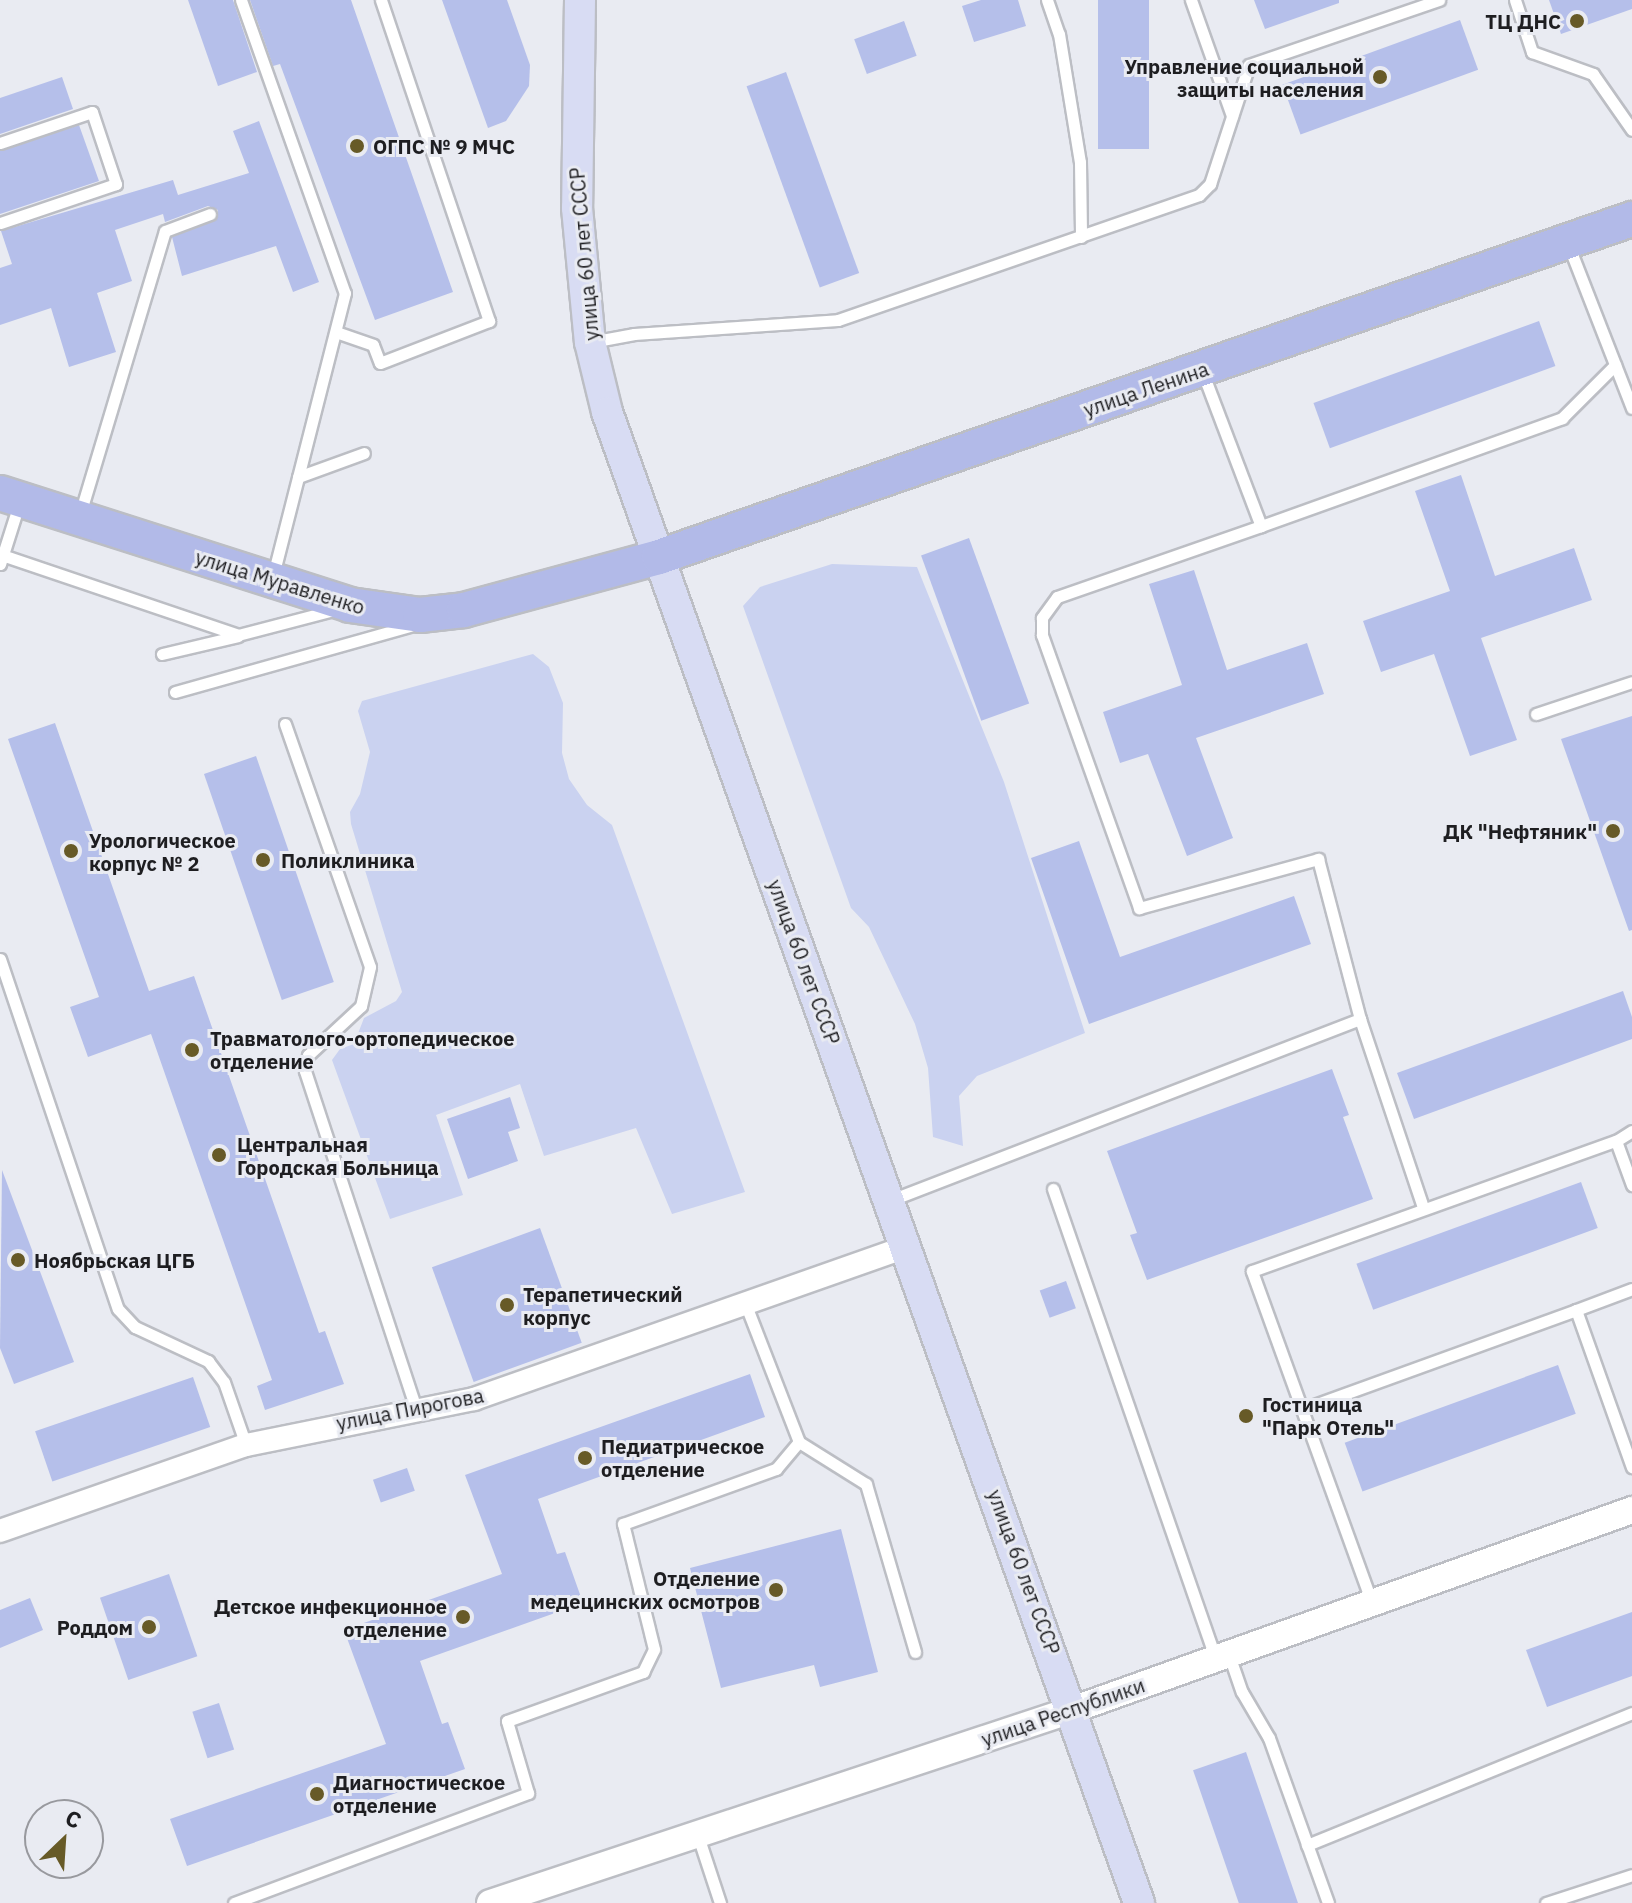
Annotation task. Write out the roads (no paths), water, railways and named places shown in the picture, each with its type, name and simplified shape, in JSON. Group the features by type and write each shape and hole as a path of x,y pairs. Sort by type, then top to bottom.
{"main road":[{"name":"улица 60 лет СССР","path":"580,0 577,208 590,342 607,412 908,1246 1139,1903"},
{"name":"улица Ленина","path":"659,557 1632,219"},
{"name":"улица Муравленко","path":"10,496 350,605 420,615 464,610 659,557"}],"street":[{"name":"улица Пирогова","path":"0,1531 246,1445 474,1399 908,1246"},
{"name":"улица Республики","path":"490,1903 1072,1710 1632,1510"}],"lane":[{"path":"241,0 345,293 271,581"},
{"path":"336,332 373,345 380,363 489,321 381,0"},
{"path":"1047,0 1059,34 1080,162 1081,237"},
{"path":"1191,0 1232,116"},
{"path":"590,342 634,334 838,320 1199,195 1210,184 1249,65 1439,0"},
{"path":"1515,0 1532,52 1593,74 1632,130"},
{"path":"0,143 92,112 116,184 0,223"},
{"path":"79,519 165,231 210,214"},
{"path":"1568,243 1632,408"},
{"path":"1423,1207 1360,1019 1318,859 1139,908 1042,635 1042,618 1057,597 1562,418 1615,365"},
{"path":"1202,370 1261,526"},
{"path":"298,477 364,453"},
{"path":"10,496 1,560 238,635"},
{"path":"162,654 350,605"},
{"path":"175,692 464,610"},
{"path":"1536,714 1632,682"},
{"path":"285,724 370,967 361,1006 308,1055 305,1071 416,1409"},
{"path":"0,959 118,1309 135,1327 208,1361 224,1382 246,1445"},
{"path":"891,1200 1360,1019"},
{"path":"1372,1603 1252,1271 1423,1207 1616,1141 1632,1131"},
{"path":"1616,1141 1632,1185"},
{"path":"1053,1189 1222,1657 1269,1738 1328,1903"},
{"path":"1303,1409 1632,1289"},
{"path":"745,1303 799,1442 866,1484 915,1652"},
{"path":"1576,1310 1632,1467"},
{"path":"234,1903 528,1793 507,1721 643,1672 654,1649 623,1524 776,1469 799,1442"},
{"path":"1307,1845 1632,1713"},
{"path":"697,1832 720,1903"},
{"path":"1546,1903 1632,1875"}],"place":[{"name":"ТЦ ДНС","path":"1577,21"},
{"name":"Управление социальной защиты населения","path":"1380,77"},
{"name":"ОГПС № 9 МЧС","path":"357,146"},
{"name":"ДК \"Нефтяник\"","path":"1613,831"},
{"name":"Урологическое корпус № 2","path":"71,851"},
{"name":"Поликлиника","path":"263,860"},
{"name":"Травматолого-ортопедическое отделение","path":"192,1050"},
{"name":"Центральная Городская Больница","path":"219,1155"},
{"name":"Ноябрьская ЦГБ","path":"18,1260"},
{"name":"Терапетический корпус","path":"507,1305"},
{"name":"Гостиница \"Парк Отель\"","path":"1246,1416"},
{"name":"Педиатрическое отделение","path":"585,1458"},
{"name":"Отделение медецинских осмотров","path":"776,1590"},
{"name":"Детское инфекционное отделение","path":"463,1617"},
{"name":"Роддом","path":"149,1627"},
{"name":"Диагностическое отделение","path":"317,1794"}]}
